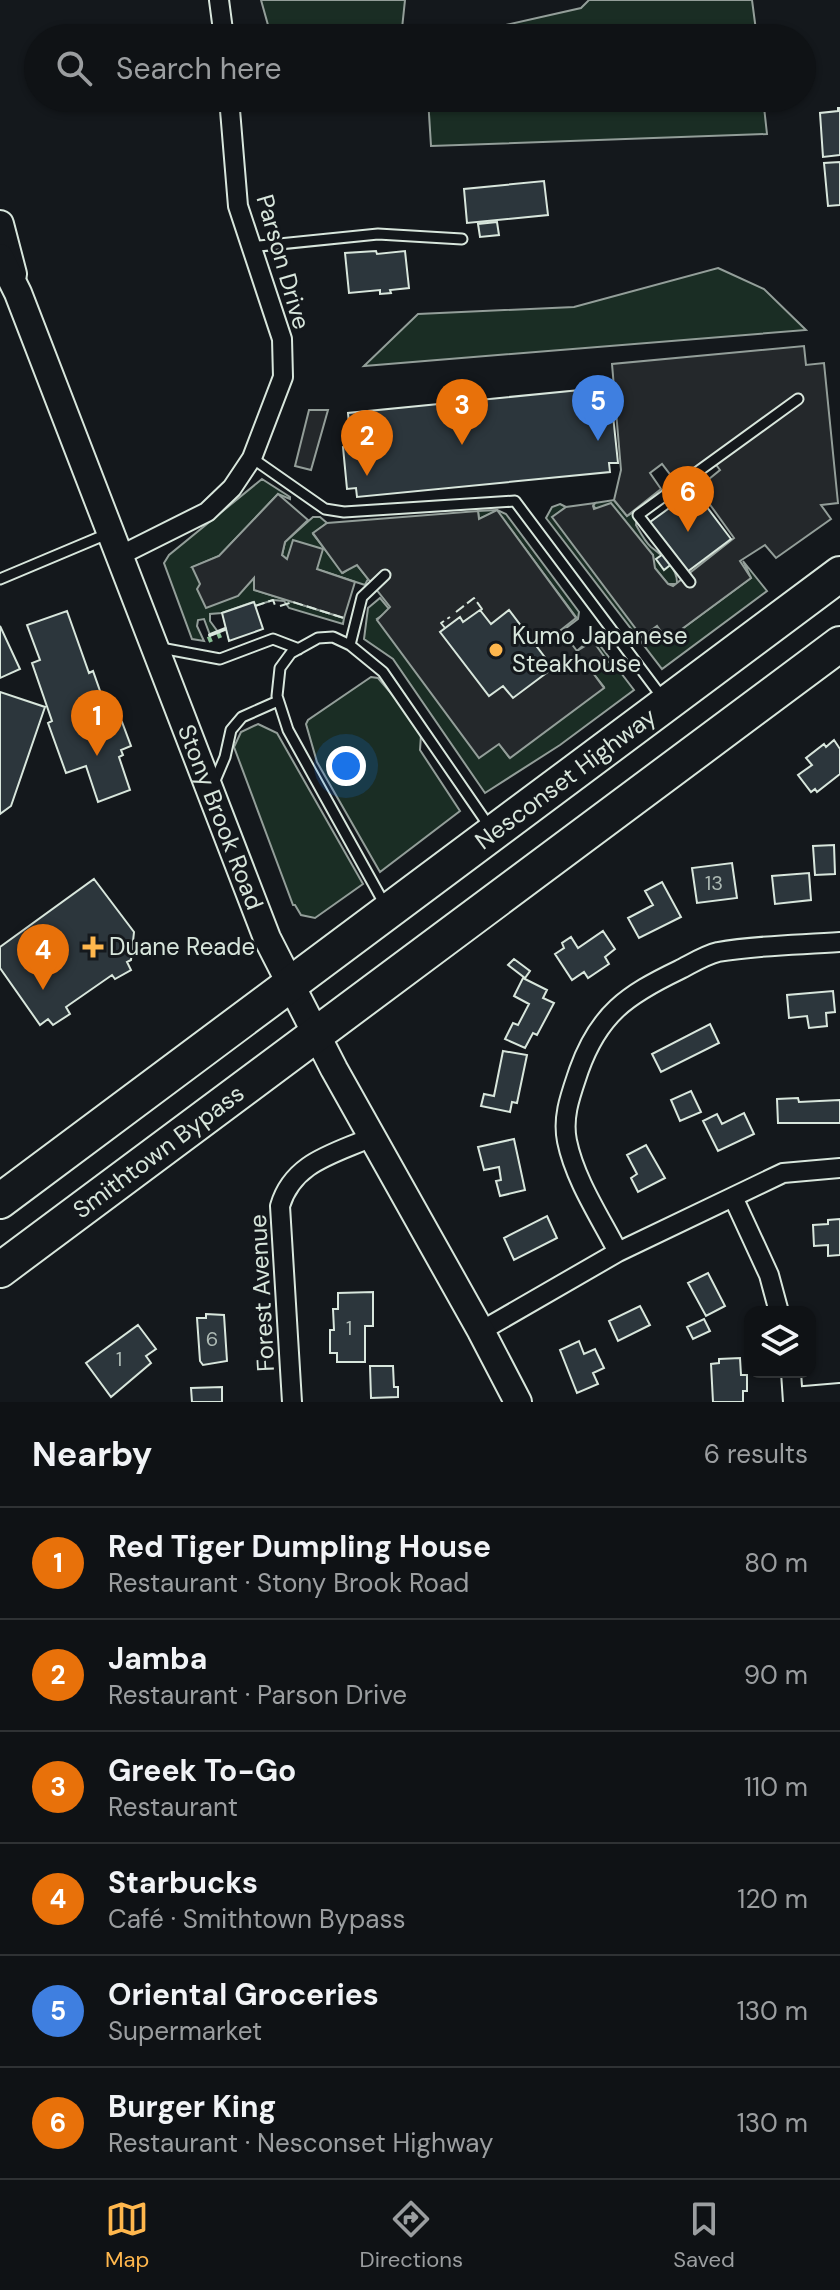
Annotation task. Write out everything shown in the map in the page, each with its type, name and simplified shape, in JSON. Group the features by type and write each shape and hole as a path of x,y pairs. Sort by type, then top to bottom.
{"highway":[{"name":"Nesconset Highway","path":"290,984 840,574"},
{"path":"316,1035 840,644"},
{"path":"0,1201 290,984"},
{"name":"Smithtown Bypass","path":"0,1270 316,1035"}],"main road":[{"name":"Stony Brook Road","path":"0,224 18,293"},
{"name":"Stony Brook Road","path":"0,257 18,293 267,938 316,1035 518,1402"}],"street":[{"path":"219,0 222,24"},
{"name":"Parson Drive","path":"115,544 207,512 232,488 252,458 283,377 282,339 238,206 230,112"},
{"path":"618,1252 578,1176 565,1130 568,1104 585,1055 601,1025 621,1003 663,977 715,953 840,942"},
{"name":"Forest Avenue","path":"292,1402 280,1206 291,1180 300,1171 372,1137"},
{"path":"481,1331 618,1252 783,1173 840,1168"},
{"path":"733,1197 769,1275 777,1306"},
{"path":"791,1378 793,1399 840,1393"}],"lane":[{"path":"250,247 378,234 462,239"},
{"path":"690,582 638,515 798,399"},
{"path":"252,458 325,509 344,512 515,501 667,703"},
{"path":"0,579 115,544"},
{"path":"350,645 362,597 385,575"},
{"path":"388,911 288,730 278,701 280,668 291,653 318,638 333,637 350,645 383,672 493,832"},
{"path":"154,646 220,659 273,639 299,649"},
{"path":"211,790 225,757 231,730 242,717 278,701"}],"green space":[{"path":"261,0 405,0 402,24 268,24"},
{"path":"589,0 752,0 755,24 510,24 581,8"},
{"path":"429,112 765,112 767,134 431,146"},
{"path":"718,268 764,289 806,330 364,366 418,314 574,307"},
{"path":"262,479 290,499 278,494 219,556 193,567 255,577 255,590 344,618 343,624 289,608 284,601 273,600 210,614 210,621 218,632 210,635 204,619 198,620 197,626 204,641 192,639 164,563 169,555"},
{"path":"614,500 627,516 648,502 637,515 636,525 647,542 672,568 677,584 668,584 654,568 653,555 593,506"},
{"path":"560,504 566,507 553,517 667,640 751,578 743,561 767,591 662,669 546,518 552,507"},
{"path":"497,510 506,514 579,612 578,619 562,631 561,628 576,617 497,511 479,519 478,511"},
{"path":"313,517 320,517 327,523 313,534 343,573 356,564 368,579 365,585 316,569 322,549 287,560 282,555 285,542"},
{"path":"380,598 390,610 377,619 509,757 604,687 593,673 608,662 577,651 592,638 634,690 560,745 485,793 393,659 364,639 368,608"},
{"path":"371,677 378,678 403,707 421,735 420,750 460,811 380,872 317,762 306,724"},
{"path":"258,724 277,733 363,884 315,918 301,915 293,905 234,747 241,732"}],"shaded area":[{"path":"804,346 806,365 824,363 838,503 821,505 831,519 776,558 765,545 740,561 751,578 667,640 657,626 642,637 552,517 566,507 595,503 594,509 611,503 653,555 655,568 673,586 734,538 698,488 720,470 710,457 676,482 662,464 650,473 661,489 627,516 614,500 621,470 612,364"},
{"path":"309,410 328,410 311,470 295,466"},
{"path":"278,494 308,520 285,542 282,555 287,559 293,540 323,549 317,569 355,582 344,618 254,590 254,578 238,596 206,608 192,567 219,556"},
{"path":"497,510 576,618 561,630 577,651 593,641 608,662 593,673 604,688 510,758 499,744 479,758 377,620 390,607 357,565 342,573 313,533 327,523 478,511 479,519"}],"building":[{"path":"838,108 840,155 823,157 820,113 838,111"},
{"path":"840,162 840,205 828,206 824,163"},
{"path":"544,181 548,215 467,223 464,189"},
{"path":"497,222 499,235 480,237 478,224"},
{"path":"376,251 377,254 405,251 409,288 380,294 380,290 349,293 345,253"},
{"path":"610,387 618,463 609,463 610,472 357,497 356,488 347,489 343,447 351,446 348,413"},
{"path":"694,490 731,539 687,572 678,559 664,570 656,559 666,552 646,525"},
{"path":"254,602 263,629 229,641 222,613"},
{"name":"Kumo Japanese Steakhouse","path":"480,610 491,624 509,610 553,668 513,698 503,686 489,696 440,632 460,617 463,622"},
{"path":"67,611 112,725 122,722 131,746 121,750 123,755 119,757 130,790 98,802 86,766 66,773 48,723 52,721 32,663 40,660 27,625"},
{"path":"0,626 20,669 0,678"},
{"path":"0,692 45,707 11,806 0,814"},
{"path":"834,740 840,749 840,774 817,792 815,789 811,792 798,775 812,765 806,758"},
{"path":"834,845 835,874 815,875 813,846"},
{"path":"732,863 737,898 697,903 692,868"},
{"path":"809,873 811,900 775,904 772,876"},
{"path":"94,879 134,932 131,960 127,962 131,970 115,979 112,975 66,1007 70,1014 53,1025 48,1019 40,1025 0,968 0,947"},
{"path":"662,882 681,917 639,938 628,918 653,905 645,891"},
{"path":"603,931 615,949 605,957 609,964 588,978 584,972 572,980 555,954 564,948 562,943 571,937 578,948"},
{"path":"514,959 530,971 525,978 508,965"},
{"path":"523,978 547,990 543,998 554,1003 537,1035 533,1033 525,1048 505,1039 513,1023 518,1025 529,1004 514,996"},
{"path":"833,991 835,1012 826,1013 827,1026 809,1028 807,1016 789,1018 787,995"},
{"path":"710,1024 719,1043 661,1072 652,1054"},
{"path":"503,1051 527,1055 517,1103 512,1102 510,1112 481,1106 484,1094 494,1096"},
{"path":"691,1091 701,1112 680,1121 671,1100"},
{"path":"798,1098 799,1102 840,1100 840,1123 778,1123 777,1099"},
{"path":"744,1113 754,1134 718,1151 703,1121 717,1114 722,1124"},
{"path":"514,1139 525,1190 500,1196 496,1181 501,1180 499,1167 484,1170 478,1147"},
{"path":"646,1145 665,1178 638,1192 631,1178 637,1174 627,1155"},
{"path":"547,1216 557,1238 514,1260 504,1238"},
{"path":"840,1219 840,1255 828,1256 828,1245 814,1246 813,1225"},
{"path":"708,1273 725,1306 706,1316 688,1283"},
{"path":"373,1292 373,1326 365,1326 365,1362 337,1362 337,1353 330,1353 330,1330 334,1330 333,1309 338,1309 338,1293"},
{"path":"640,1306 650,1325 618,1341 609,1321"},
{"path":"206,1314 224,1315 227,1361 203,1365 200,1361 197,1318 206,1318"},
{"path":"704,1319 710,1331 693,1339 687,1327"},
{"path":"138,1325 156,1349 146,1356 151,1363 111,1397 86,1363"},
{"path":"579,1341 584,1354 595,1349 604,1368 593,1373 598,1384 577,1393 560,1350"},
{"path":"740,1358 741,1375 747,1378 743,1402 713,1402 711,1364 719,1363 719,1359"},
{"path":"370,1366 393,1366 398,1397 371,1398"},
{"path":"222,1387 222,1402 192,1402 191,1388"}],"hedge":[{"path":"208,640 222,634"}],"fence":[{"path":"456,612 474,598 481,610"},
{"path":"255,606 273,600 276,608"},
{"path":"280,606 293,602 344,618"},
{"path":"445,628 441,623 450,617"}],"wall":[{"path":"210,635 225,629"}],"place":[{"name":"Oriental Groceries","path":"598,441"},
{"name":"Greek To-Go","path":"462,445"},
{"name":"Jamba","path":"367,476"},
{"name":"Burger King","path":"688,532"},
{"name":"Kumo Japanese Steakhouse","path":"496,650"},
{"name":"Red Tiger Dumpling House","path":"97,756"},
{"name":"Duane Reade","path":"93,947"},
{"name":"Starbucks","path":"43,990"}]}
